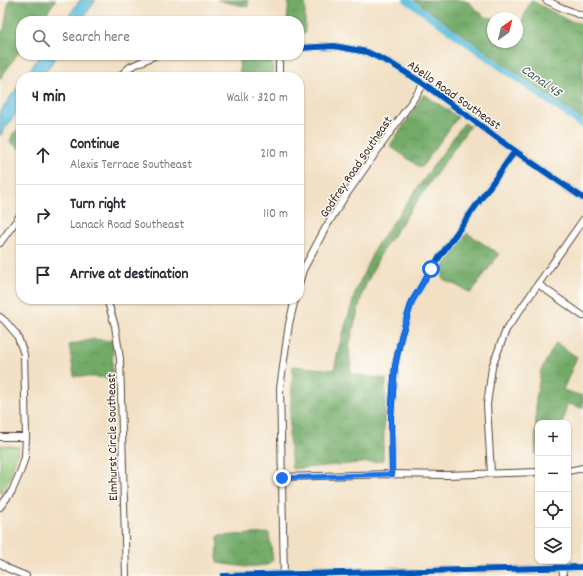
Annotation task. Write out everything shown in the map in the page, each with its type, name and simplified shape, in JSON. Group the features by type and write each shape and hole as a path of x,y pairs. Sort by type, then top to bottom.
{"street":[{"path":"546,0 583,16"},
{"name":"Abello Road Southeast","path":"304,48 334,46 367,52 392,64 424,84 515,151 583,198"},
{"path":"124,72 130,67 145,60"},
{"path":"279,60 279,72"},
{"name":"Godfrey Road Southeast","path":"304,264 344,198 424,84"},
{"path":"392,474 391,417 395,366 401,337 412,302 431,269 515,151"},
{"path":"491,473 487,405 492,367 506,330 583,220"},
{"path":"0,243 16,221"},
{"path":"538,284 583,316"},
{"name":"Elmhurst Circle Southeast","path":"108,304 115,326 120,359 126,576"},
{"path":"284,575 280,388 289,324 294,304"},
{"path":"0,317 6,321 17,335 24,354 26,436 26,457 12,491 0,507"},
{"path":"0,437 26,436"},
{"path":"571,470 583,468"},
{"path":"282,478 392,474 446,475 535,472"},
{"path":"0,563 9,569 26,576"},
{"path":"562,564 563,576"},
{"path":"223,576 583,568"}],"green space":[{"path":"9,0 56,0 45,16 16,16 16,56 0,79 0,34 4,29"},
{"path":"217,0 248,0 248,7"},
{"path":"289,0 305,0 305,33 304,16 287,16"},
{"path":"414,0 466,0 487,17 487,48 523,48 523,19 531,0 567,20 583,24 583,120"},
{"path":"239,60 268,60 273,65 273,72 240,72"},
{"path":"424,94 458,117 421,168 390,146"},
{"path":"464,123 470,126 382,251 363,291 349,346 351,374 386,379 383,461 292,469 289,437 293,366 334,370 339,347 356,290 376,246"},
{"path":"16,132 16,146 10,142 13,133"},
{"path":"467,233 499,254 471,293 443,279 442,269"},
{"path":"94,339 113,341 112,378 74,376 69,345"},
{"path":"556,343 577,357 563,390 583,396 583,408 567,404 564,420 536,420 536,399 541,370"},
{"path":"0,445 19,447 10,478 0,494"},
{"path":"269,533 273,560 267,565 246,567 217,563 218,536"}],"water":[{"path":"80,0 96,0 85,16 69,16"},
{"path":"37,60 54,60 45,72 28,72"},
{"path":"16,89 16,113 0,136 0,112"}],"waterway":[{"name":"Canal 45","path":"407,0 583,125"}],"cycle path":[{"path":"304,48 334,46 367,52 392,64 424,84 515,151 583,198"},
{"path":"392,474 391,417 395,366 401,337 412,301 431,269 515,151"},
{"path":"223,576 583,567"}],"route":[{"path":"282,478 392,474 391,417 395,366 401,337 412,302 431,269"}]}
